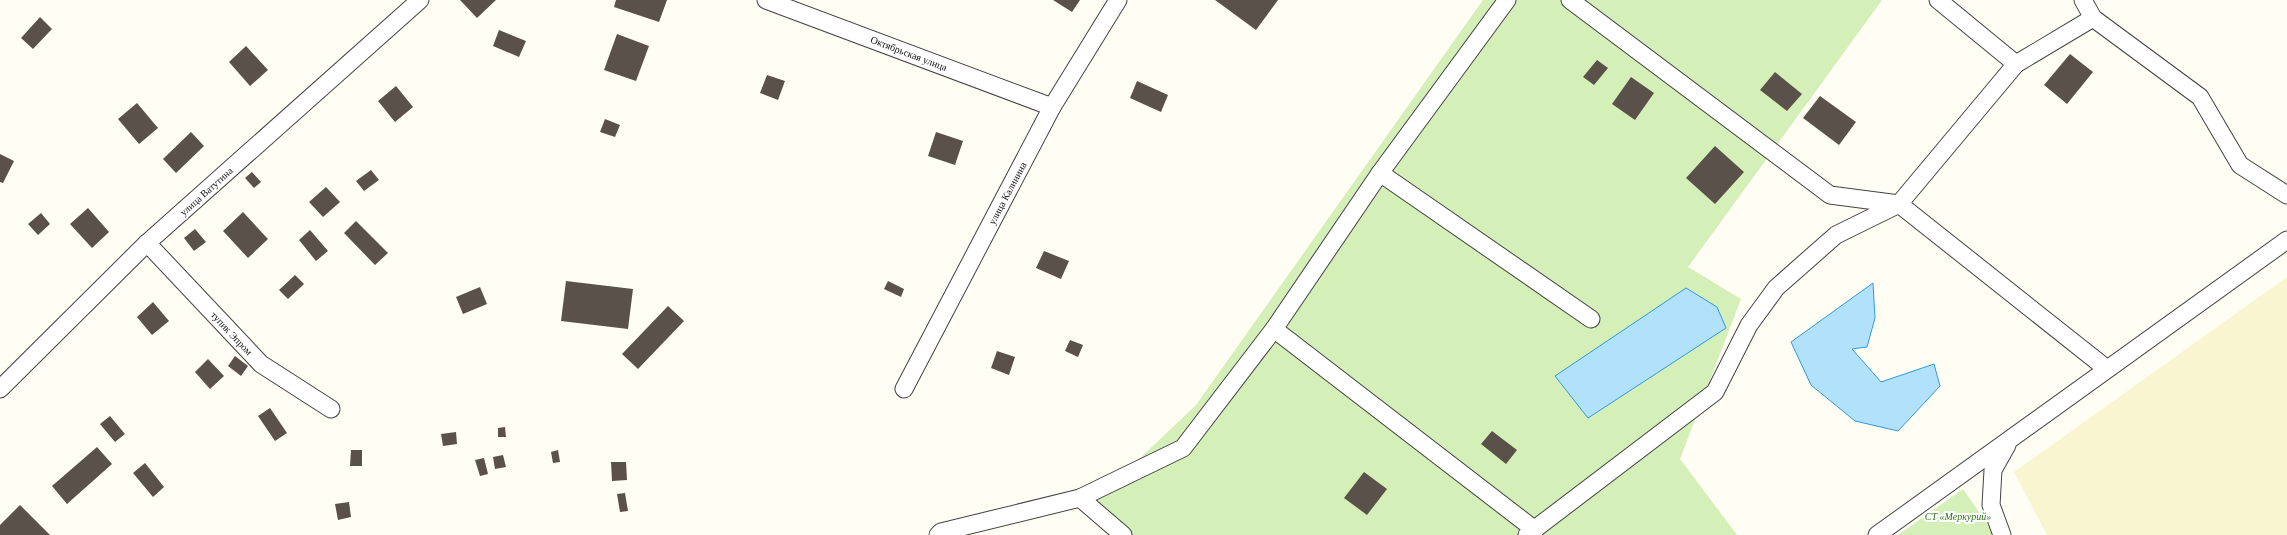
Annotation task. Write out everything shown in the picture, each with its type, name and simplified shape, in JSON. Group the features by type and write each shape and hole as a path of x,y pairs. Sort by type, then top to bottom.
{"street":[{"name":"улица Ватутина","path":"0,389 147,243 420,0"},
{"name":"Октябрьская улица","path":"766,0 1052,107"},
{"name":"улица Калинина","path":"904,389 1052,107 1118,0"},
{"path":"938,535 941,532 1080,498 1183,448 1274,329 1380,173 1507,0"},
{"path":"1570,0 1830,195 1899,204 2107,369"},
{"path":"1938,0 2016,64"},
{"path":"2083,0 2093,18 2200,97 2240,165 2287,195"},
{"path":"1274,329 1531,532 1715,392 1749,325 1782,283 1836,235 1899,204 2016,64 2093,18"},
{"path":"1380,173 1591,320"},
{"path":"1877,535 2287,240"},
{"name":"тупик Эпром","path":"147,243 261,364 331,408"},
{"path":"2002,535 1991,505 1993,470 2010,440"},
{"path":"1080,498 1123,535"}],"shaded area":[{"path":"2287,277 2287,535 2047,535 2014,472"}],"green space":[{"path":"1483,0 1882,0 1688,267 1741,299 1680,459 1737,535 1108,535 1093,503 1196,405"},
{"name":"СТ «Меркурий»","path":"1963,489 1995,535 1898,535"}],"water":[{"path":"1873,283 1875,318 1867,347 1852,349 1881,382 1934,364 1940,386 1898,431 1855,421 1811,385 1791,342"},
{"path":"1686,288 1717,307 1726,328 1588,418 1555,376"}],"building":[{"path":"460,0 496,0 477,18"},
{"path":"616,0 667,0 659,22 614,7"},
{"path":"1053,0 1080,0 1072,12"},
{"path":"1215,0 1278,0 1256,30"},
{"path":"40,17 52,29 33,49 21,38"},
{"path":"499,30 526,41 519,57 493,46"},
{"path":"617,34 649,46 636,81 604,70"},
{"path":"246,46 268,70 250,86 229,62"},
{"path":"2070,54 2093,72 2067,104 2044,85"},
{"path":"1597,60 1608,68 1594,85 1583,77"},
{"path":"1775,72 1802,94 1787,111 1760,90"},
{"path":"767,75 785,81 778,100 760,93"},
{"path":"1631,77 1654,93 1635,120 1612,104"},
{"path":"1137,81 1168,95 1161,112 1130,98"},
{"path":"396,86 413,107 395,122 378,101"},
{"path":"1820,96 1856,122 1839,145 1803,118"},
{"path":"137,103 158,128 139,144 118,119"},
{"path":"605,119 620,125 615,137 600,132"},
{"path":"191,132 204,146 176,173 163,159"},
{"path":"936,132 963,141 955,165 928,156"},
{"path":"1715,146 1744,172 1715,204 1686,178"},
{"path":"0,154 14,161 3,183 0,182"},
{"path":"371,170 379,180 364,191 356,181"},
{"path":"252,172 261,182 254,188 245,178"},
{"path":"326,187 340,202 323,217 309,202"},
{"path":"88,208 109,232 92,248 70,224"},
{"path":"243,212 268,239 248,258 223,231"},
{"path":"41,213 50,224 38,235 28,224"},
{"path":"356,221 388,253 375,265 344,233"},
{"path":"195,229 206,242 194,251 184,238"},
{"path":"310,230 328,251 316,261 299,240"},
{"path":"1044,251 1069,261 1061,279 1036,268"},
{"path":"295,275 304,284 288,299 279,290"},
{"path":"566,281 633,289 628,329 561,321"},
{"path":"888,281 904,289 901,297 884,289"},
{"path":"480,287 487,304 463,314 456,297"},
{"path":"153,302 169,321 152,335 137,317"},
{"path":"668,306 684,321 638,369 622,354"},
{"path":"1070,340 1083,345 1078,357 1065,351"},
{"path":"997,351 1015,357 1009,375 991,368"},
{"path":"235,356 248,366 241,376 228,366"},
{"path":"208,359 224,376 210,389 195,372"},
{"path":"270,408 287,433 275,441 258,416"},
{"path":"110,416 125,434 115,442 100,424"},
{"path":"505,427 506,437 498,437 498,428"},
{"path":"1492,431 1517,450 1506,464 1481,444"},
{"path":"456,432 457,444 443,446 441,434"},
{"path":"97,447 112,464 67,504 52,486"},
{"path":"351,450 362,450 362,466 350,466"},
{"path":"558,450 560,462 553,463 551,452"},
{"path":"503,455 506,467 495,469 493,457"},
{"path":"484,458 488,474 480,476 475,460"},
{"path":"611,462 626,462 627,480 612,481"},
{"path":"145,463 164,487 153,497 133,473"},
{"path":"1364,472 1387,489 1367,515 1344,498"},
{"path":"625,493 628,511 620,512 617,494"},
{"path":"349,502 351,517 338,520 335,504"},
{"path":"20,505 50,535 0,535 0,525"}]}
